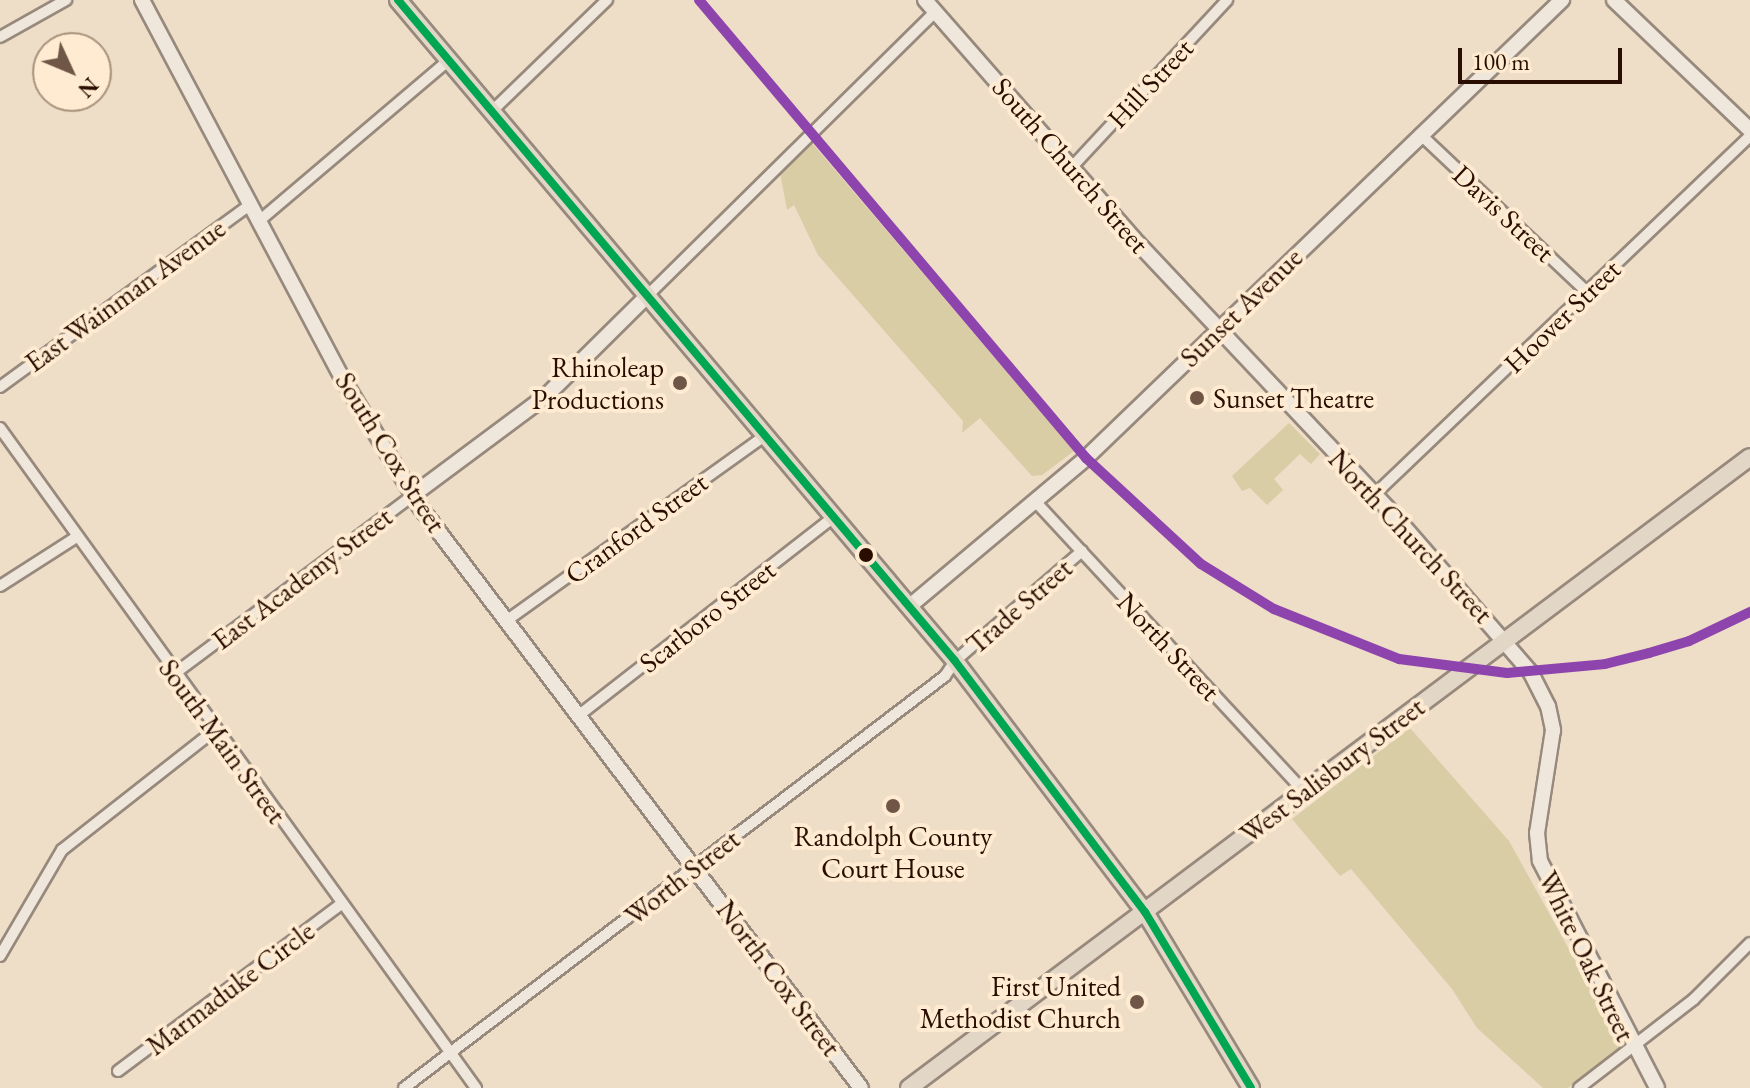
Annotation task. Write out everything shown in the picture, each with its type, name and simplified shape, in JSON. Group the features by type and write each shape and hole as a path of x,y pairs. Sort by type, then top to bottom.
{"main road":[{"name":"South Cox Street","path":"142,0 363,414 413,495 695,869"},
{"path":"398,0 911,605 955,661 1145,912 1251,1088"},
{"name":"Sunset Avenue","path":"911,605 1086,458 1562,0"},
{"path":"1614,0 1750,130"},
{"name":"South Church Street","path":"931,6 1219,328"},
{"name":"East Academy Street","path":"413,495 547,395 648,295"},
{"name":"North Church Street","path":"1219,328 1506,639"},
{"name":"West Salisbury Street","path":"909,1088 1506,639 1747,464"},
{"name":"White Oak Street","path":"1506,639 1531,673 1548,706 1553,730 1537,833 1540,861 1634,1049 1657,1088"},
{"name":"North Cox Street","path":"695,869 861,1088"}],"street":[{"path":"0,37 66,0"},
{"path":"492,111 607,0"},
{"name":"Hill Street","path":"1072,167 1227,0"},
{"path":"648,295 931,6"},
{"name":"East Wainman Avenue","path":"259,221 450,59"},
{"name":"Davis Street","path":"1420,134 1587,292"},
{"name":"Hoover Street","path":"1374,495 1750,136"},
{"name":"East Wainman Avenue","path":"0,387 250,205"},
{"name":"South Main Street","path":"0,428 75,538 476,1088"},
{"name":"Cranford Street","path":"506,621 766,435"},
{"name":"East Academy Street","path":"174,674 413,495"},
{"name":"North Street","path":"1034,500 1304,792"},
{"name":"Scarboro Street","path":"578,716 835,516"},
{"path":"0,586 75,538"},
{"name":"Trade Street","path":"955,661 1082,551"},
{"name":"Worth Street","path":"404,1088 945,676 955,661"},
{"path":"0,956 62,850 215,730"},
{"name":"Marmaduke Circle","path":"118,1071 341,904"},
{"path":"1579,1088 1634,1049 1750,943"}],"shaded area":[{"path":"812,143 1074,451 1042,475 1032,476 980,418 962,433 963,421 818,255 794,205 787,210 780,172"},
{"path":"1289,423 1320,454 1311,464 1300,454 1274,479 1283,490 1267,505 1250,488 1242,491 1232,476"},
{"path":"1410,728 1509,841 1622,1045 1568,1088 1543,1088 1477,1028 1452,989 1351,869 1340,876 1292,819"}],"transit line":[{"path":"398,0 955,661 1145,912 1251,1088"},
{"path":"699,0 1086,458 1201,564 1274,609 1399,659 1507,673 1605,664 1649,653 1689,641 1750,612"}],"place":[{"name":"Rhinoleap Productions","path":"680,383"},
{"name":"Sunset Theatre","path":"1197,398"},
{"name":"Randolph County Court House","path":"893,806"},
{"name":"First United Methodist Church","path":"1137,1002"}]}
